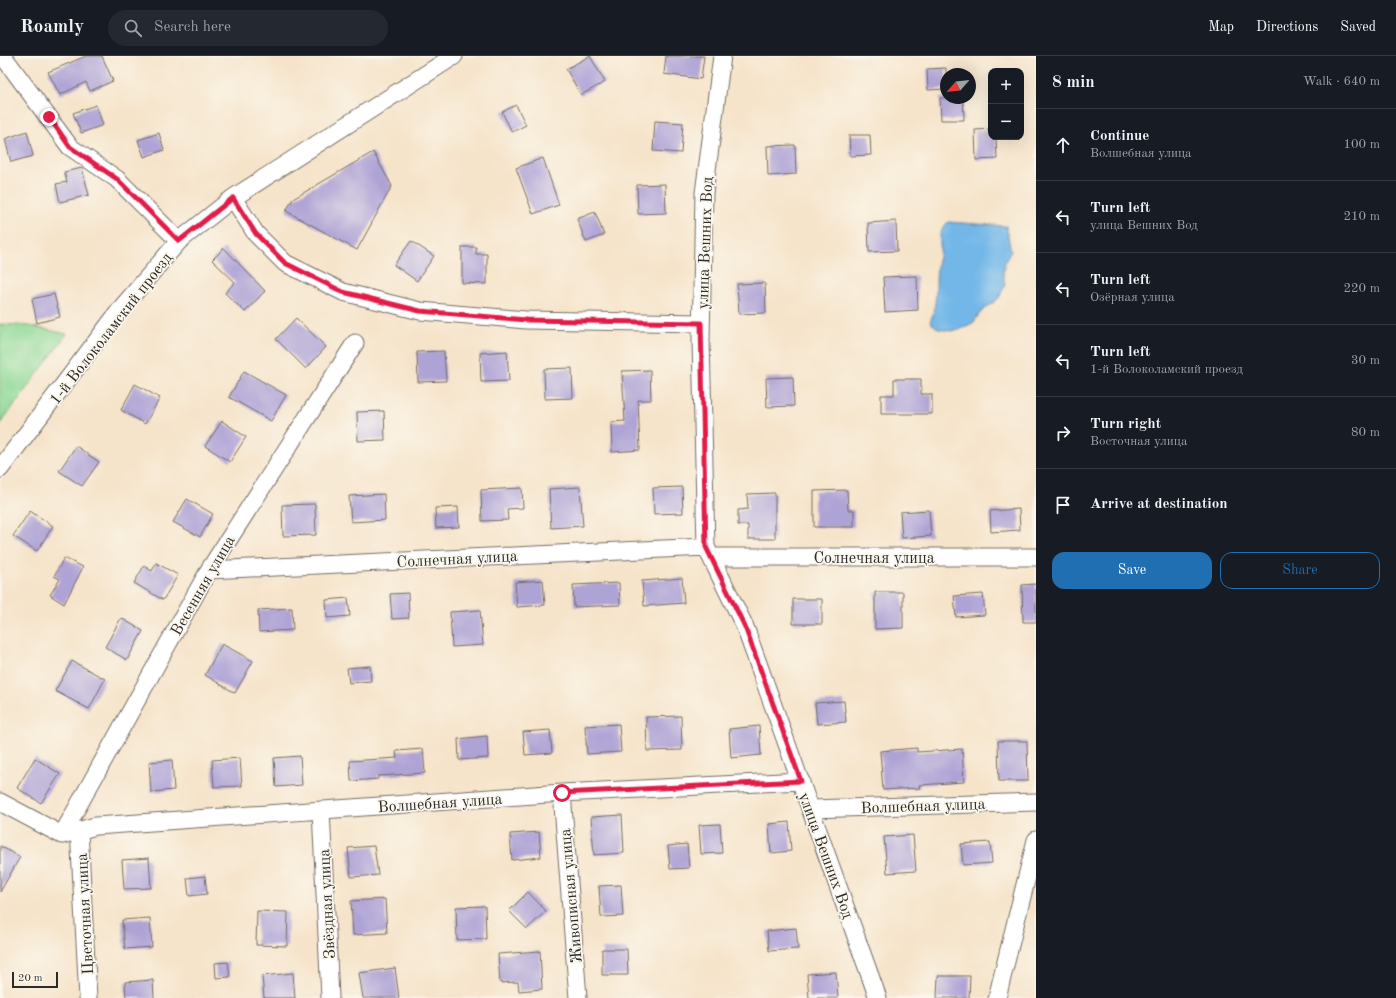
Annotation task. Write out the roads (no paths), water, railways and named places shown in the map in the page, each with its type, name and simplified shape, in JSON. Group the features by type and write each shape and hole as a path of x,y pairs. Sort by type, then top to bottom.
{"street":[{"path":"3,56 70,147 117,179 179,241"},
{"name":"1-й Волоколамский проезд","path":"0,469 123,306 179,241 233,198 454,56"},
{"name":"улица Вешних Вод","path":"722,56 704,193 701,323 709,552 745,627 878,998"},
{"path":"233,198 256,234 285,263 343,292 427,312 526,320 701,323"},
{"name":"Весенняя улица","path":"62,835 208,570 355,343"},
{"name":"Солнечная улица","path":"208,570 709,552 1036,557"},
{"name":"Волшебная улица","path":"62,835 96,826 562,793 801,781"},
{"name":"Живописная улица","path":"562,793 578,998"},
{"path":"0,802 62,835"},
{"name":"Волшебная улица","path":"810,809 1036,802"},
{"name":"Звёздная улица","path":"321,810 330,998"},
{"name":"Цветочная улица","path":"79,830 88,998"},
{"path":"997,998 1036,840"}],"water":[{"path":"948,222 1006,226 1011,251 1005,262 1003,274 1005,285 999,298 980,313 974,322 963,328 951,331 939,329 930,322 933,315 935,301 937,264 940,253 940,233"}]}
